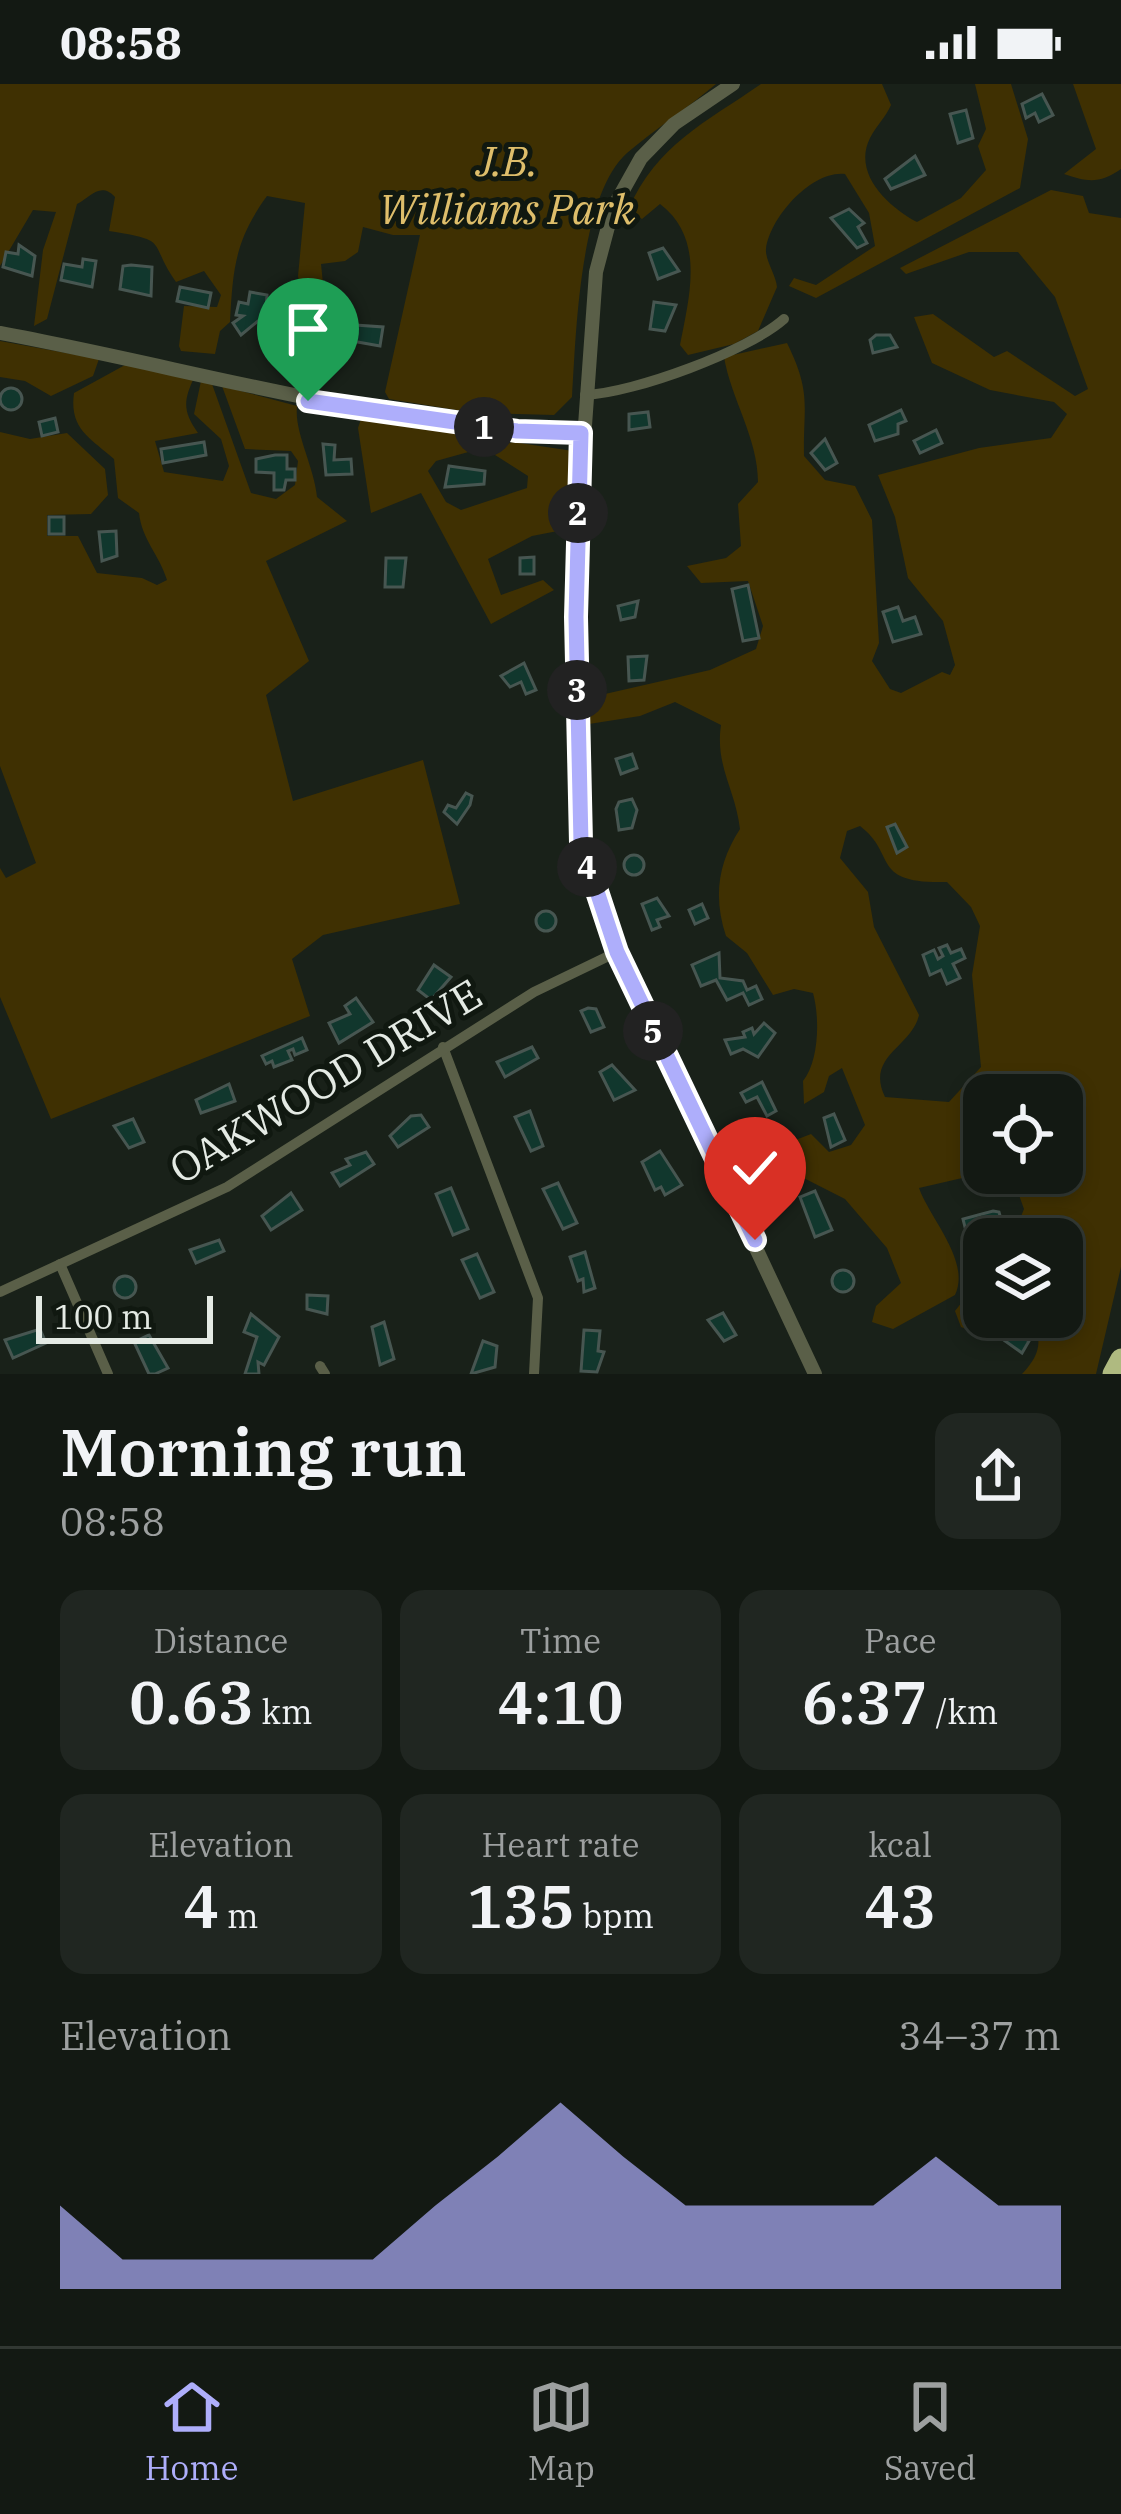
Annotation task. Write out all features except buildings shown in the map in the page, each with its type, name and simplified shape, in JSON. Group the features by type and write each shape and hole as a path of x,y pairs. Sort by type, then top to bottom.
{"highway":[{"path":"1113,1374 1121,1359"}],"street":[{"path":"734,84 658,138 620,190 596,272 581,433 578,808 588,872 617,952 815,1374"},
{"path":"585,395 639,382 757,340 784,319"},
{"path":"0,333 308,401 517,431 581,433"},
{"name":"OAKWOOD DRIVE","path":"0,1292 227,1187 534,992 617,952"},
{"path":"443,1048 538,1298 534,1374"},
{"path":"60,1264 108,1374"}],"green space":[{"name":"J.B. Williams Park","path":"0,84 716,84 627,153 611,173 583,268 572,397 554,415 475,413 389,399 385,392 420,235 393,235 363,227 358,252 345,261 321,264 325,303 303,308 298,276 305,203 267,196 242,241 230,322 220,331 215,354 181,351 179,346 184,306 217,307 221,295 204,271 176,282 150,241 109,231 115,197 105,190 77,204 47,319 34,326 43,250 56,212 33,210 0,266"},
{"path":"761,84 882,84 891,105 870,138 866,164 876,188 917,222 961,198 986,170 978,146 986,129 975,84 1011,84 1028,139 1020,188 816,298 789,286 794,278 816,285 875,246 869,213 845,174 819,180 784,210 769,236 766,253 777,287 758,331 734,344 688,355 680,345 691,270 684,234 660,204 642,219 628,210 668,151"},
{"path":"1073,84 1121,84 1121,169 1100,179 1064,174 1096,149"},
{"path":"1051,190 1083,196 1089,213 1121,218 1121,1267 1096,1374 1022,1374 1033,1360 1037,1338 1083,1338 1083,1218 1020,1218 1024,1209 1019,1194 1083,1194 1083,1074 975,1074 981,1067 972,975 980,926 971,907 947,882 895,873 860,826 847,831 840,858 868,892 874,927 919,1015 908,1036 885,1061 880,1083 885,1097 949,1102 963,1087 963,1178 919,1188 954,1254 958,1268 955,1295 893,1329 872,1322 876,1306 901,1283 887,1248 845,1199 782,1167 785,1144 811,1134 829,1152 851,1145 865,1125 842,1068 829,1076 824,1092 804,1104 803,1081 817,1039 813,993 794,989 773,995 747,953 726,936 720,881 740,829 723,765 721,725 675,702 640,716 589,724 594,698 710,670 756,649 763,626 748,581 701,583 687,566 726,558 741,546 738,504 758,482 754,450 724,357 787,343 803,388 804,456 825,480 855,486 872,520 879,643 872,661 890,689 901,693 942,672 950,675 955,665 943,621 908,578 895,517 878,475 979,448 1051,438 1067,414 1054,402 990,390 932,363 914,317 933,314 994,357 1007,351 1075,396 1088,389 1055,297 1018,252 969,252 906,274 900,268"},
{"path":"0,341 99,359 93,376 51,396 25,381 0,377"},
{"path":"125,365 194,378 186,406 198,433 155,441 164,472 223,481 229,466 221,439 194,414 201,381 212,384 251,493 276,499 295,485 298,461 291,451 245,449 222,386 297,406 317,497 347,521 266,561 309,661 266,695 293,801 423,760 460,904 323,935 292,959 310,1016 51,1119 0,997 0,868 6,878 36,863 0,766 0,432 30,439 67,433 105,469 108,495 91,514 47,515 47,536 78,536 97,573 142,578 157,585 167,580 139,513 118,498 114,459 83,432 75,416 74,393"},
{"path":"362,416 471,435 472,451 436,461 428,471 446,502 461,510 527,488 528,476 495,455 499,446 513,442 573,451 568,529 532,536 488,559 501,595 543,580 554,590 491,624 421,493 371,513 358,428"},
{"path":"963,1301 963,1328 961,1327 955,1311"}],"route":[{"path":"308,401 517,431 581,433 576,617 581,843 617,952 676,1084 755,1240"}]}
